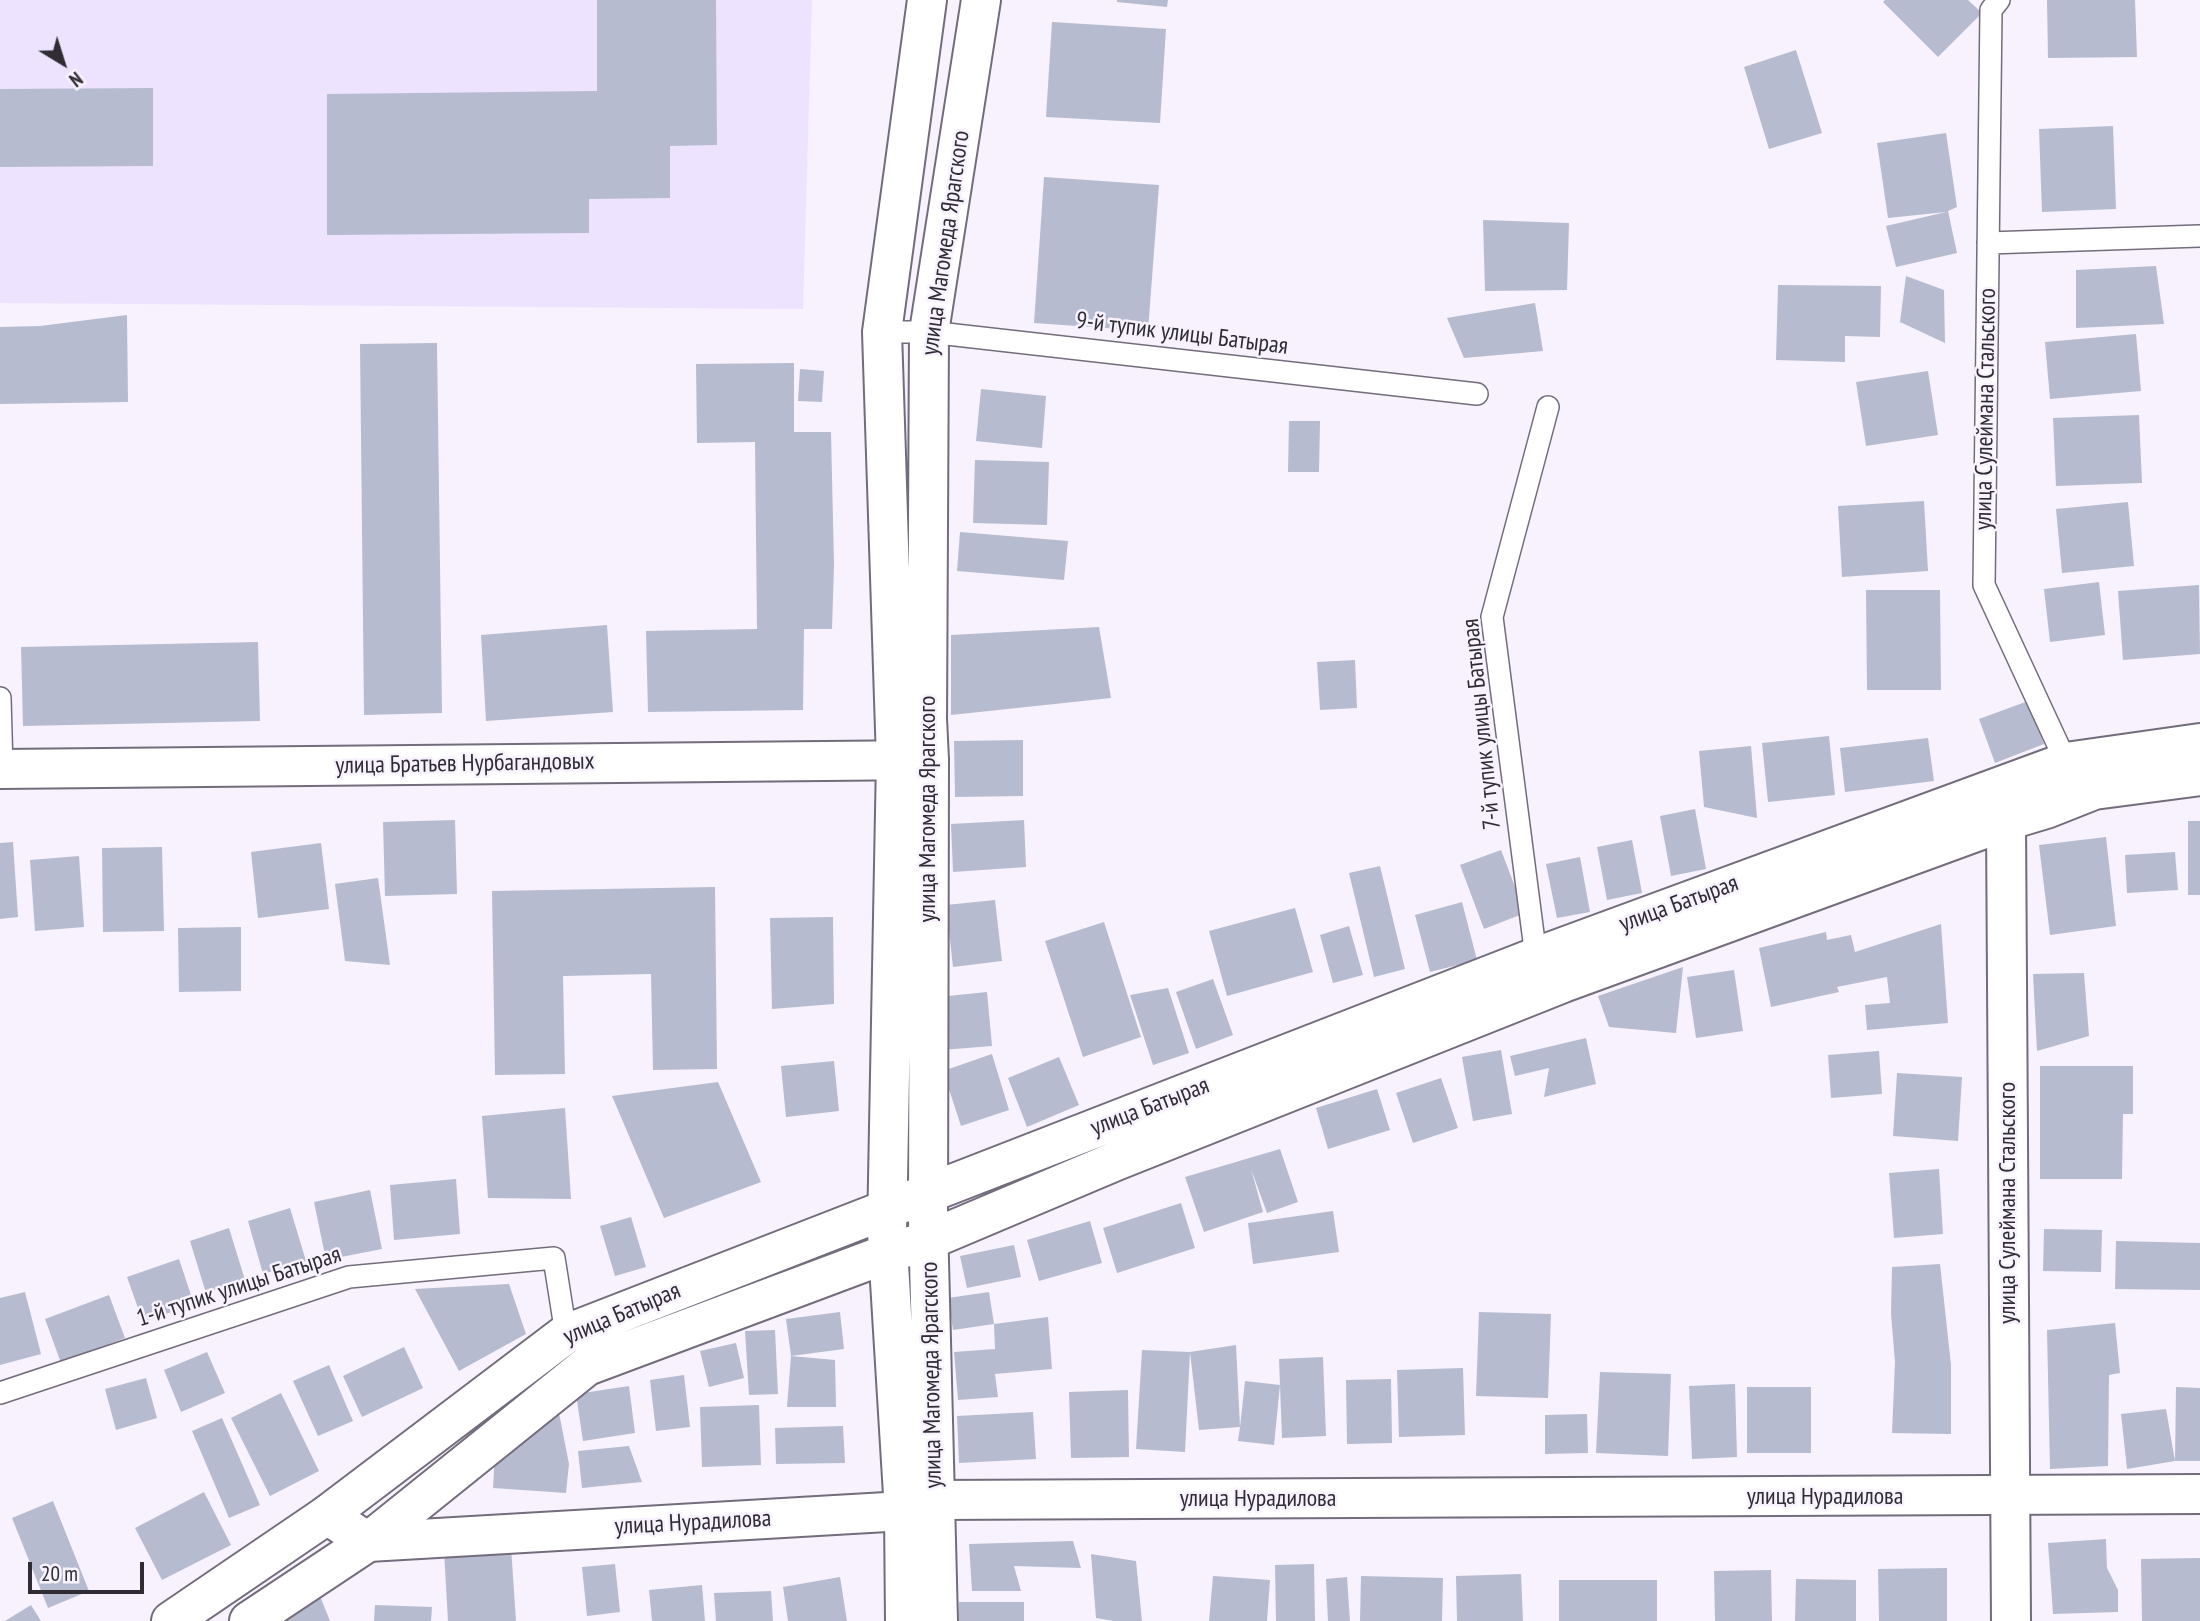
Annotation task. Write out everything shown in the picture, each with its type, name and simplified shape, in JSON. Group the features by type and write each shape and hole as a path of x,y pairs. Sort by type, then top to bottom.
{"main road":[{"name":"улица Магомеда Ярагского","path":"905,1621 919,1506 929,1240 913,760 881,332 927,0"},
{"name":"улица Магомеда Ярагского","path":"938,1621 919,1506 889,1253 888,1208 913,760 927,719 929,332 981,0"},
{"name":"улица Батырая","path":"249,1621 368,1542 587,1366 929,1240 1116,1161 1991,809 2066,762 2200,743"},
{"name":"улица Братьев Нурбагандовых","path":"1,769 913,760"},
{"name":"улица Батырая","path":"171,1621 327,1516 566,1334 1536,957 1991,809 2094,790 2200,776"},
{"name":"улица Сулеймана Стальского","path":"1991,809 2004,1497 2002,1621"},
{"name":"улица Нурадилова","path":"368,1542 919,1506 2200,1494"},
{"name":"улица Сулеймана Стальского","path":"2004,1497 2011,1621"},
{"path":"327,1516 368,1542"}],"lane":[{"name":"улица Сулеймана Стальского","path":"1999,0 1991,10 1984,585 2066,762 2094,790"},
{"path":"1988,243 2200,236"},
{"name":"9-й тупик улицы Батырая","path":"881,332 929,332 1476,394"},
{"name":"7-й тупик улицы Батырая","path":"1536,957 1492,617 1548,407"},
{"path":"0,698 1,769"},
{"name":"1-й тупик улицы Батырая","path":"0,1393 349,1277 554,1258 566,1334 587,1366"}],"shaded area":[{"path":"0,0 812,0 803,309 0,303"}],"building":[{"path":"597,0 716,0 717,145 670,146 670,198 589,199 589,233 327,235 327,94 597,91"},
{"path":"1117,0 1168,0 1167,7"},
{"path":"1968,0 1982,13 1938,57 1883,2"},
{"path":"2047,0 2135,0 2137,57 2048,58"},
{"path":"1052,22 1166,29 1160,123 1046,117"},
{"path":"1796,50 1822,133 1769,149 1744,67"},
{"path":"153,88 153,166 0,167 0,89"},
{"path":"2113,126 2116,209 2042,212 2039,129"},
{"path":"1946,133 1957,207 1948,211 1957,253 1896,267 1886,226 1946,212 1888,218 1877,143"},
{"path":"1044,177 1159,185 1148,331 1034,323"},
{"path":"1483,220 1569,223 1567,290 1485,291"},
{"path":"2156,266 2164,324 2076,328 2076,270"},
{"path":"1906,276 1944,290 1945,343 1900,322"},
{"path":"1778,285 1881,286 1880,337 1845,336 1845,362 1776,360"},
{"path":"1535,303 1543,351 1464,358 1447,318"},
{"path":"127,315 128,402 0,404 0,327 40,326"},
{"path":"2136,334 2141,391 2050,399 2045,342"},
{"path":"437,343 442,713 364,715 360,344"},
{"path":"794,363 794,432 831,432 834,565 832,629 804,629 803,710 648,712 646,631 757,629 755,442 697,443 696,364"},
{"path":"800,369 824,371 822,402 798,401"},
{"path":"1928,371 1938,435 1866,446 1856,382"},
{"path":"981,389 1046,396 1042,448 976,441"},
{"path":"2139,415 2142,483 2056,486 2053,418"},
{"path":"1289,421 1320,421 1319,472 1288,472"},
{"path":"975,460 1049,462 1047,525 973,523"},
{"path":"1924,501 1928,571 1842,577 1838,506"},
{"path":"2128,502 2134,566 2062,573 2056,509"},
{"path":"960,532 1068,541 1064,580 957,571"},
{"path":"2099,582 2105,635 2050,642 2044,589"},
{"path":"2199,585 2200,654 2123,660 2118,591"},
{"path":"1866,590 1940,590 1941,690 1867,690"},
{"path":"607,625 613,712 486,721 481,635"},
{"path":"1099,627 1111,698 951,715 951,635"},
{"path":"258,642 260,721 23,726 21,647"},
{"path":"1355,660 1357,708 1320,710 1317,662"},
{"path":"2028,701 2044,744 1995,763 1979,719"},
{"path":"1829,736 1835,795 1768,802 1762,743"},
{"path":"1928,738 1934,781 1845,792 1840,748"},
{"path":"1023,740 1023,796 955,797 954,741"},
{"path":"1751,746 1757,818 1704,807 1699,751"},
{"path":"1695,809 1706,869 1671,876 1660,816"},
{"path":"455,820 457,894 385,896 383,822"},
{"path":"1024,820 1026,867 953,872 951,824"},
{"path":"2188,821 2200,821 2200,895 2188,895"},
{"path":"2106,837 2116,926 2050,935 2039,845"},
{"path":"1632,840 1642,893 1607,900 1597,847"},
{"path":"13,842 18,917 0,919 0,843"},
{"path":"321,843 329,909 258,918 251,852"},
{"path":"162,847 164,931 103,932 102,848"},
{"path":"1501,850 1525,913 1484,929 1460,865"},
{"path":"2175,852 2178,890 2127,893 2125,855"},
{"path":"79,856 84,927 35,931 30,860"},
{"path":"1580,857 1590,912 1557,918 1546,864"},
{"path":"1380,866 1405,969 1374,977 1349,873"},
{"path":"378,878 390,965 345,961 335,884"},
{"path":"715,887 717,1069 653,1070 651,974 563,976 565,1074 495,1075 492,891"},
{"path":"995,900 1002,961 953,967 946,905"},
{"path":"1462,902 1477,960 1430,972 1415,915"},
{"path":"1295,908 1313,972 1227,996 1209,931"},
{"path":"833,917 834,1004 772,1009 770,918"},
{"path":"1104,922 1141,1037 1083,1057 1045,941"},
{"path":"1941,924 1948,1023 1867,1030 1865,1005 1890,1003 1887,977 1837,987 1839,992 1771,1007 1759,948 1826,932 1827,940 1851,935 1855,952"},
{"path":"1349,926 1363,975 1333,983 1320,935"},
{"path":"241,927 241,991 179,992 178,928"},
{"path":"1683,967 1676,1033 1609,1027 1598,996"},
{"path":"1734,970 1743,1031 1696,1038 1687,977"},
{"path":"2084,973 2089,1036 2037,1051 2033,974"},
{"path":"1213,979 1233,1035 1196,1049 1176,992"},
{"path":"1168,988 1189,1053 1153,1065 1130,995"},
{"path":"987,992 992,1046 942,1050 938,997"},
{"path":"1586,1038 1596,1084 1544,1097 1549,1068 1515,1076 1510,1056"},
{"path":"1501,1050 1512,1114 1473,1121 1462,1057"},
{"path":"1879,1051 1882,1094 1831,1098 1828,1055"},
{"path":"992,1054 1009,1110 961,1126 943,1071"},
{"path":"1059,1057 1079,1105 1027,1127 1008,1078"},
{"path":"834,1061 839,1111 786,1117 781,1066"},
{"path":"2040,1066 2133,1066 2133,1114 2123,1114 2122,1179 2040,1179"},
{"path":"1897,1073 1962,1077 1958,1141 1893,1136"},
{"path":"1441,1078 1458,1128 1413,1143 1396,1093"},
{"path":"718,1082 761,1182 664,1218 612,1096"},
{"path":"1377,1089 1390,1130 1328,1149 1316,1108"},
{"path":"565,1108 571,1199 488,1198 482,1116"},
{"path":"1280,1149 1298,1202 1267,1213 1251,1169 1263,1212 1204,1232 1185,1177"},
{"path":"1939,1169 1943,1234 1894,1238 1889,1173"},
{"path":"456,1179 460,1234 394,1240 390,1185"},
{"path":"370,1190 382,1249 326,1260 314,1202"},
{"path":"1181,1203 1195,1248 1117,1273 1103,1228"},
{"path":"290,1208 306,1261 263,1274 248,1221"},
{"path":"1333,1211 1339,1252 1253,1264 1248,1223"},
{"path":"631,1217 646,1267 615,1276 600,1226"},
{"path":"1090,1221 1102,1263 1039,1281 1027,1240"},
{"path":"229,1228 245,1280 206,1293 190,1241"},
{"path":"2044,1229 2102,1230 2101,1272 2043,1271"},
{"path":"2116,1241 2200,1243 2200,1290 2115,1289"},
{"path":"1014,1245 1021,1277 967,1288 960,1256"},
{"path":"179,1259 194,1304 143,1322 127,1277"},
{"path":"1940,1264 1951,1365 1951,1434 1892,1433 1895,1362 1891,1314 1892,1267"},
{"path":"509,1284 526,1334 459,1371 415,1289"},
{"path":"25,1292 41,1354 0,1365 0,1298"},
{"path":"989,1292 994,1324 953,1330 948,1298"},
{"path":"109,1295 125,1338 61,1363 45,1319"},
{"path":"840,1312 844,1349 791,1356 786,1319"},
{"path":"1479,1312 1551,1314 1548,1398 1476,1396"},
{"path":"1048,1317 1052,1369 995,1374 998,1397 958,1400 954,1352 995,1349 994,1324"},
{"path":"2115,1323 2120,1373 2109,1375 2108,1466 2050,1469 2047,1330"},
{"path":"775,1330 778,1394 749,1395 745,1331"},
{"path":"736,1343 744,1378 709,1387 700,1351"},
{"path":"1236,1345 1240,1427 1199,1430 1190,1352"},
{"path":"404,1347 423,1388 362,1417 343,1376"},
{"path":"1142,1350 1190,1352 1185,1452 1136,1449"},
{"path":"207,1352 225,1393 181,1412 164,1370"},
{"path":"791,1356 835,1360 836,1407 787,1407"},
{"path":"1323,1357 1326,1436 1282,1438 1279,1359"},
{"path":"329,1365 353,1421 318,1436 293,1381"},
{"path":"1463,1368 1465,1435 1399,1437 1397,1370"},
{"path":"1600,1372 1671,1374 1668,1456 1596,1453"},
{"path":"684,1375 690,1427 656,1431 650,1380"},
{"path":"146,1378 157,1418 116,1430 105,1389"},
{"path":"1391,1379 1392,1443 1347,1444 1346,1380"},
{"path":"1245,1381 1280,1385 1274,1445 1238,1441"},
{"path":"1735,1384 1737,1457 1692,1459 1689,1386"},
{"path":"629,1386 635,1433 583,1441 576,1394"},
{"path":"1747,1387 1811,1387 1811,1453 1747,1453"},
{"path":"2176,1387 2200,1388 2200,1461 2175,1461"},
{"path":"1128,1390 1129,1457 1071,1458 1069,1392"},
{"path":"281,1393 319,1471 270,1496 231,1418"},
{"path":"759,1405 761,1465 702,1467 700,1407"},
{"path":"2166,1409 2175,1461 2127,1469 2121,1414"},
{"path":"1033,1412 1036,1459 959,1463 957,1416"},
{"path":"559,1413 569,1464 566,1493 493,1488 495,1453"},
{"path":"1587,1414 1588,1453 1545,1454 1545,1415"},
{"path":"222,1418 260,1505 229,1518 192,1431"},
{"path":"843,1426 845,1463 776,1464 775,1428"},
{"path":"629,1446 642,1482 582,1488 578,1451"},
{"path":"204,1492 231,1545 162,1580 135,1528"},
{"path":"53,1501 89,1591 48,1608 12,1518"},
{"path":"2106,1539 2107,1568 2118,1590 2118,1612 2053,1614 2048,1543"},
{"path":"1073,1541 1081,1568 1014,1566 1021,1591 972,1591 969,1544"},
{"path":"511,1547 516,1621 448,1621 444,1551"},
{"path":"1091,1554 1136,1561 1142,1621 1096,1618"},
{"path":"2200,1558 2200,1621 2142,1621 2141,1559"},
{"path":"615,1564 620,1612 587,1616 582,1567"},
{"path":"1314,1564 1315,1621 1276,1621 1275,1565"},
{"path":"1947,1568 1947,1621 1879,1621 1878,1569"},
{"path":"1771,1570 1772,1621 1715,1621 1714,1571"},
{"path":"1521,1574 1523,1621 1457,1621 1456,1576"},
{"path":"1213,1576 1270,1580 1267,1621 1209,1621"},
{"path":"1361,1576 1443,1578 1442,1621 1360,1621"},
{"path":"840,1577 847,1621 788,1621 783,1587"},
{"path":"1347,1577 1350,1621 1328,1621 1326,1579"},
{"path":"1796,1579 1856,1580 1856,1621 1795,1621"},
{"path":"1559,1580 1657,1580 1657,1621 1559,1621"},
{"path":"702,1585 705,1621 652,1621 649,1590"},
{"path":"771,1591 773,1621 716,1621 714,1593"},
{"path":"320,1596 330,1621 285,1621 282,1613"},
{"path":"959,1602 1024,1602 1024,1621 959,1621"},
{"path":"31,1605 41,1621 5,1621"},
{"path":"375,1605 432,1607 431,1621 374,1621"}]}
